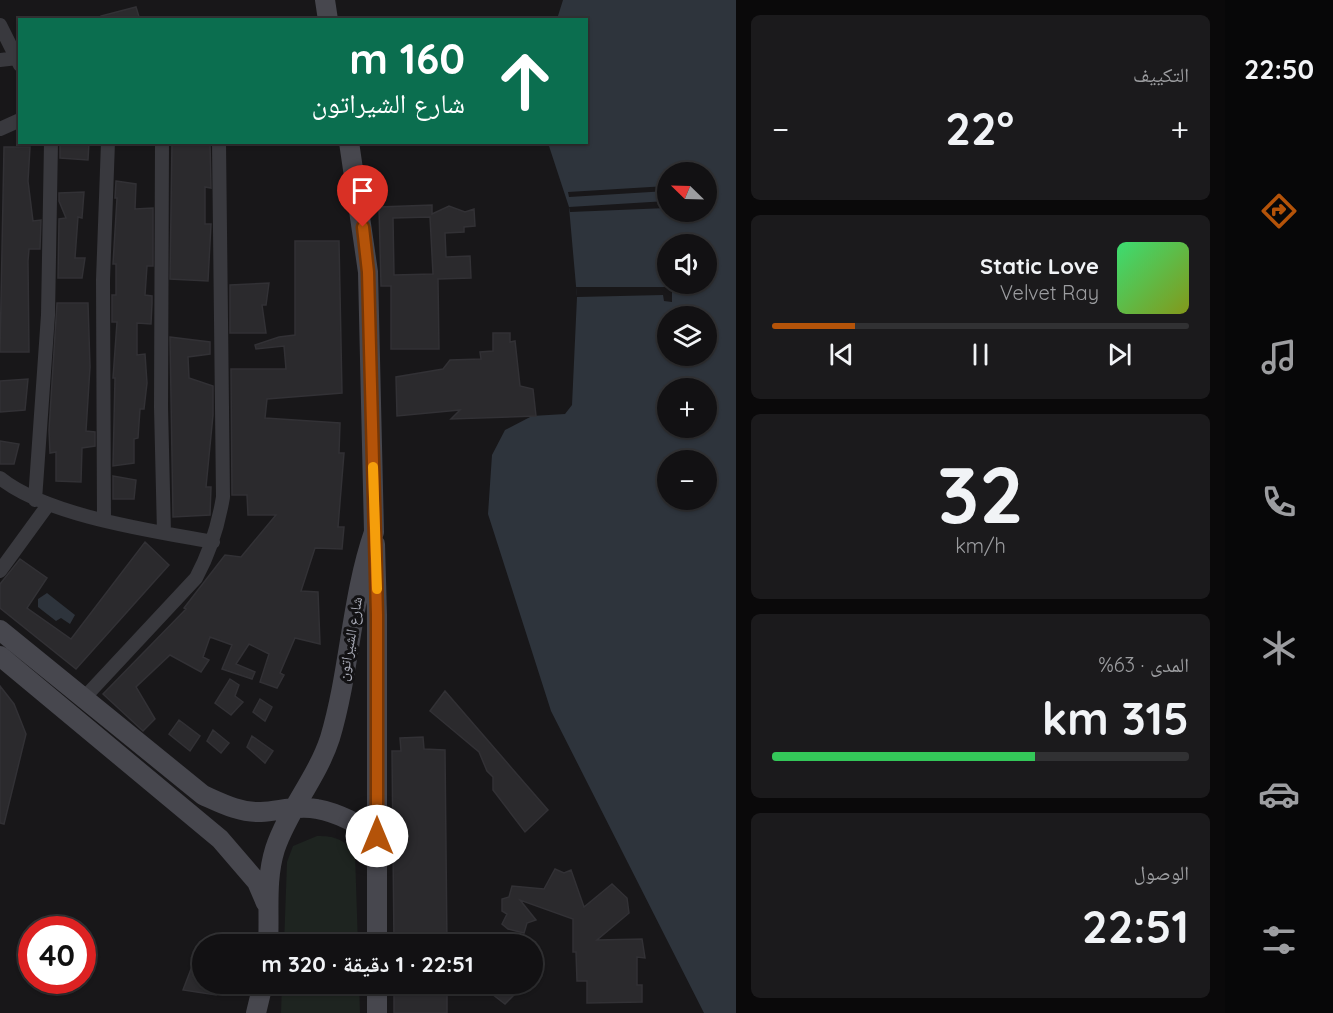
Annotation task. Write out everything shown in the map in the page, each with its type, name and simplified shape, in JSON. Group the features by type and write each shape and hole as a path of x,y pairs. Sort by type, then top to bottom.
{"street":[{"path":"325,0 328,18"},
{"path":"0,25 18,62"},
{"path":"0,60 18,62"},
{"path":"0,129 18,121"},
{"path":"0,571 42,502 51,144"},
{"path":"104,519 103,280 108,144"},
{"path":"162,144 161,407 164,533"},
{"path":"84,698 196,578 213,542 223,497 219,144"},
{"name":"شارع الشيراتون","path":"268,934 270,869 275,848 329,740 339,703 363,563 374,532 368,272 349,144"},
{"path":"0,478 42,502 104,519 213,542"},
{"path":"374,532 377,615 377,934"},
{"path":"0,630 203,795 230,807 258,812 297,807 331,812 377,836"},
{"name":"شارع الشيراتون","path":"0,656 220,839 257,882 269,909"},
{"path":"256,1013 261,994"},
{"path":"377,994 377,1013"}],"shaded area":[{"path":"563,0 736,0 736,1013 704,1013 551,711 488,514 492,455 505,430 532,416 565,414 572,405 577,297 569,207 548,144 588,144 588,18 557,18"},
{"path":"47,593 75,615 70,624 61,618 56,621 38,607 38,599"},
{"path":"317,836 329,837 347,844 355,853 358,934 284,934 287,862 293,846"},
{"path":"282,994 359,994 360,1013 281,1013"}],"pier":[{"path":"657,187 657,192 569,197 568,192"},
{"path":"657,202 657,208 570,212 569,207"},
{"path":"576,287 657,287 657,294 672,294 672,302 664,301 663,295 577,297"}],"building":[{"path":"136,7 139,18 102,18 101,16"},
{"path":"60,144 89,144 88,160 60,158"},
{"path":"172,144 210,144 211,188 205,187 205,224 211,224 208,281 170,279"},
{"path":"4,147 30,147 28,181 33,221 41,220 40,249 29,249 29,352 0,352"},
{"path":"116,181 136,184 135,209 153,208 153,266 147,266 145,295 152,296 151,324 137,323 137,355 145,354 147,383 144,409 140,409 138,438 134,439 134,463 113,466 115,378 113,378 117,322 112,322 112,295 116,295 116,264 113,264"},
{"path":"84,192 82,218 78,217 75,258 85,258 82,278 58,278 59,219 66,218 59,201 59,193"},
{"path":"432,205 432,214 449,206 465,212 474,209 475,226 464,227 464,232 445,233 446,257 470,256 471,278 438,279 439,349 391,349 391,286 381,286 379,207","holes":["430,217 433,274 394,275 393,218"]},
{"path":"295,241 339,241 342,393 267,399 265,418 340,423 339,453 344,453 338,527 344,527 342,549 315,548 301,591 318,592 320,644 295,638 280,673 284,675 277,688 260,682 269,654 249,644 236,664 255,672 252,679 222,669 232,645 210,637 203,657 209,660 201,672 170,655 136,687 155,719 143,731 103,694 186,609 184,608 225,555 241,557 276,515 248,515 247,495 232,495 231,369 286,369 284,346 256,349 255,345 279,337 295,335"},
{"path":"269,283 266,305 262,305 266,333 230,333 230,285"},
{"path":"57,303 88,303 90,367 86,431 95,432 95,446 82,448 81,482 56,481 56,452 50,453 49,430"},
{"path":"493,333 510,333 510,342 515,341 520,386 533,389 536,416 451,419 460,410 397,416 396,377 443,369 450,360 481,359 480,352 493,351"},
{"path":"170,337 210,342 210,354 188,357 189,378 213,386 213,415 206,487 211,487 210,515 173,517"},
{"path":"28,379 25,410 0,412 0,381"},
{"path":"0,441 19,444 14,464 0,464"},
{"path":"113,476 136,480 134,499 113,499"},
{"path":"145,542 169,565 76,669 0,608 0,584 20,559 47,578 27,608 71,639"},
{"path":"230,679 239,685 235,696 243,702 231,715 215,703"},
{"path":"0,686 14,704 26,734 4,824 0,823"},
{"path":"445,691 548,810 525,832 493,790 493,777 487,771 479,752 430,711"},
{"path":"260,699 272,707 265,721 253,712"},
{"path":"179,720 200,736 190,751 169,734"},
{"path":"213,730 229,743 221,753 207,741"},
{"path":"252,736 273,751 265,763 247,747"},
{"path":"423,737 424,749 445,750 447,934 394,934 392,751 401,751 400,738"},
{"path":"555,869 564,873 571,870 584,907 612,884 627,898 629,913 597,940 642,939 645,958 637,957 637,985 642,985 642,1002 587,1003 587,981 577,981 576,952 573,952 573,919 520,900 536,920 527,923 524,933 508,929 502,924 507,914 502,911 502,899 509,897 512,886 544,889"},
{"path":"191,969 192,969 192,991 183,990"},
{"path":"394,994 447,994 447,1013 394,1013"},
{"path":"492,994 515,994 505,1004"}],"slow traffic":[{"path":"373,467 377,589"}],"route":[{"path":"363,227 368,272 377,592 377,836"}]}
